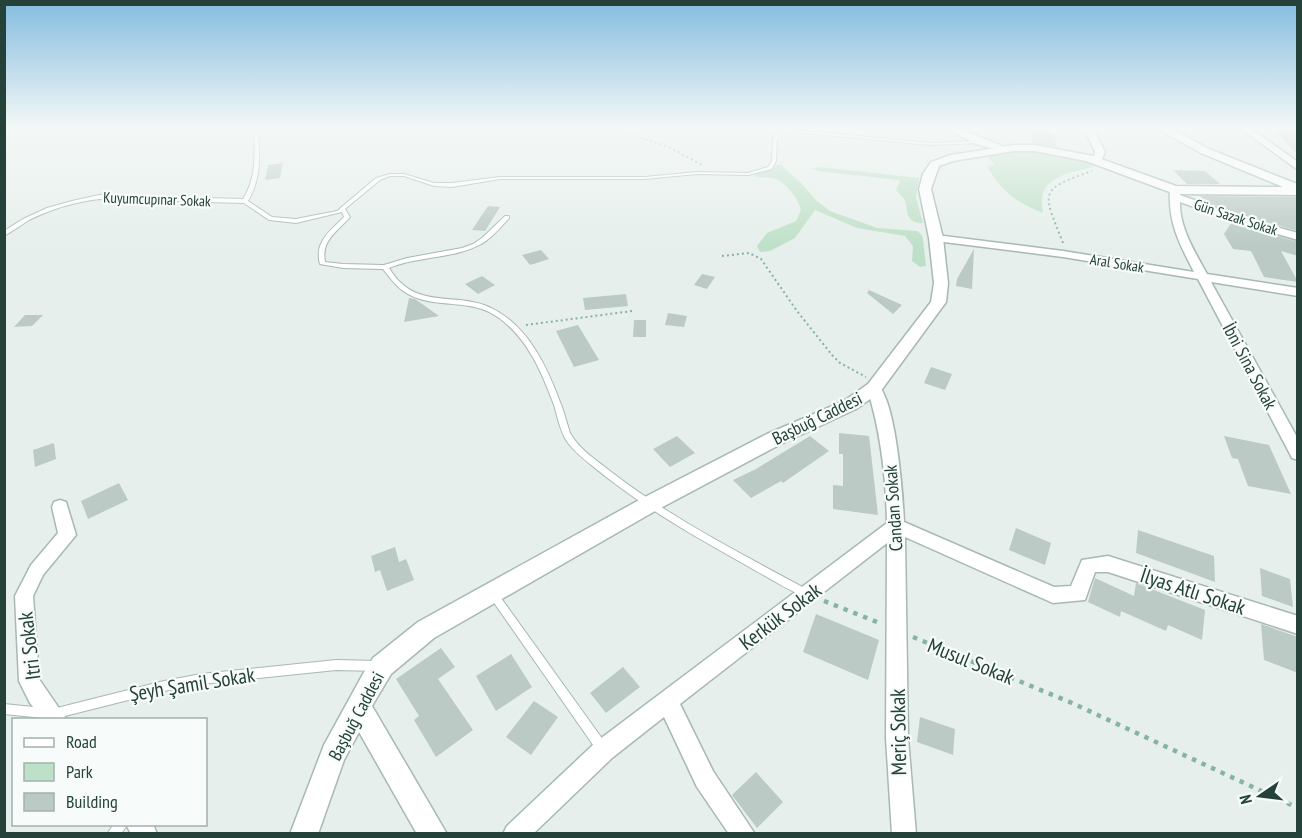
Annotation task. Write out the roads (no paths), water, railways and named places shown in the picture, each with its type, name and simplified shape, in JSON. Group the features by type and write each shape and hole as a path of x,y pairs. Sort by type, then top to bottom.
{"street":[{"name":"Başbuğ Caddesi","path":"304,834 333,754 358,706 382,666 404,646 426,630 492,592 648,506 774,439 850,405 876,386 938,302 940,283 936,238 925,199 928,174 933,167"},
{"name":"Başbuğ Caddesi","path":"1112,167 1174,193 1298,190"},
{"path":"1243,167 1298,190"},
{"name":"Gün Sazak Sokak","path":"1174,193 1240,220 1298,237"},
{"name":"İbni Sina Sokak","path":"1174,193 1176,219 1182,240 1298,454"},
{"name":"Aral Sokak","path":"936,238 1063,254 1298,292"},
{"name":"Candan Sokak","path":"876,386 885,426 896,526 897,631"},
{"name":"Itri Sokak","path":"55,717 37,696 29,681 24,597 37,570 67,535 60,507"},
{"name":"İlyas Atlı Sokak","path":"896,526 1039,591 1053,595 1078,594 1088,565 1098,563 1118,566 1298,625"},
{"name":"Kerkük Sokak","path":"515,834 604,750 896,526"},
{"name":"Meriç Sokak","path":"897,631 897,760 904,834"},
{"path":"668,701 705,779 743,834"},
{"path":"358,706 433,834"}],"lane":[{"path":"257,167 253,189 245,201 264,216 285,222 314,219 344,210 378,179 394,174 434,184 452,185 500,178 645,178 715,172 748,174 770,167"},
{"name":"Kuyumcupınar Sokak","path":"4,234 36,216 76,202 99,197 245,201"},
{"path":"344,210 347,217 323,242 320,254 322,263 343,267 385,267 402,260 475,245 493,233 507,217"},
{"path":"385,267 401,286 420,298 481,306 494,311 515,327 540,361 570,439 594,463 648,506 808,595"},
{"path":"492,592 604,750"},
{"name":"Şeyh Şamil Sokak","path":"4,710 55,717 164,686 201,679 336,665 382,666"}]}
